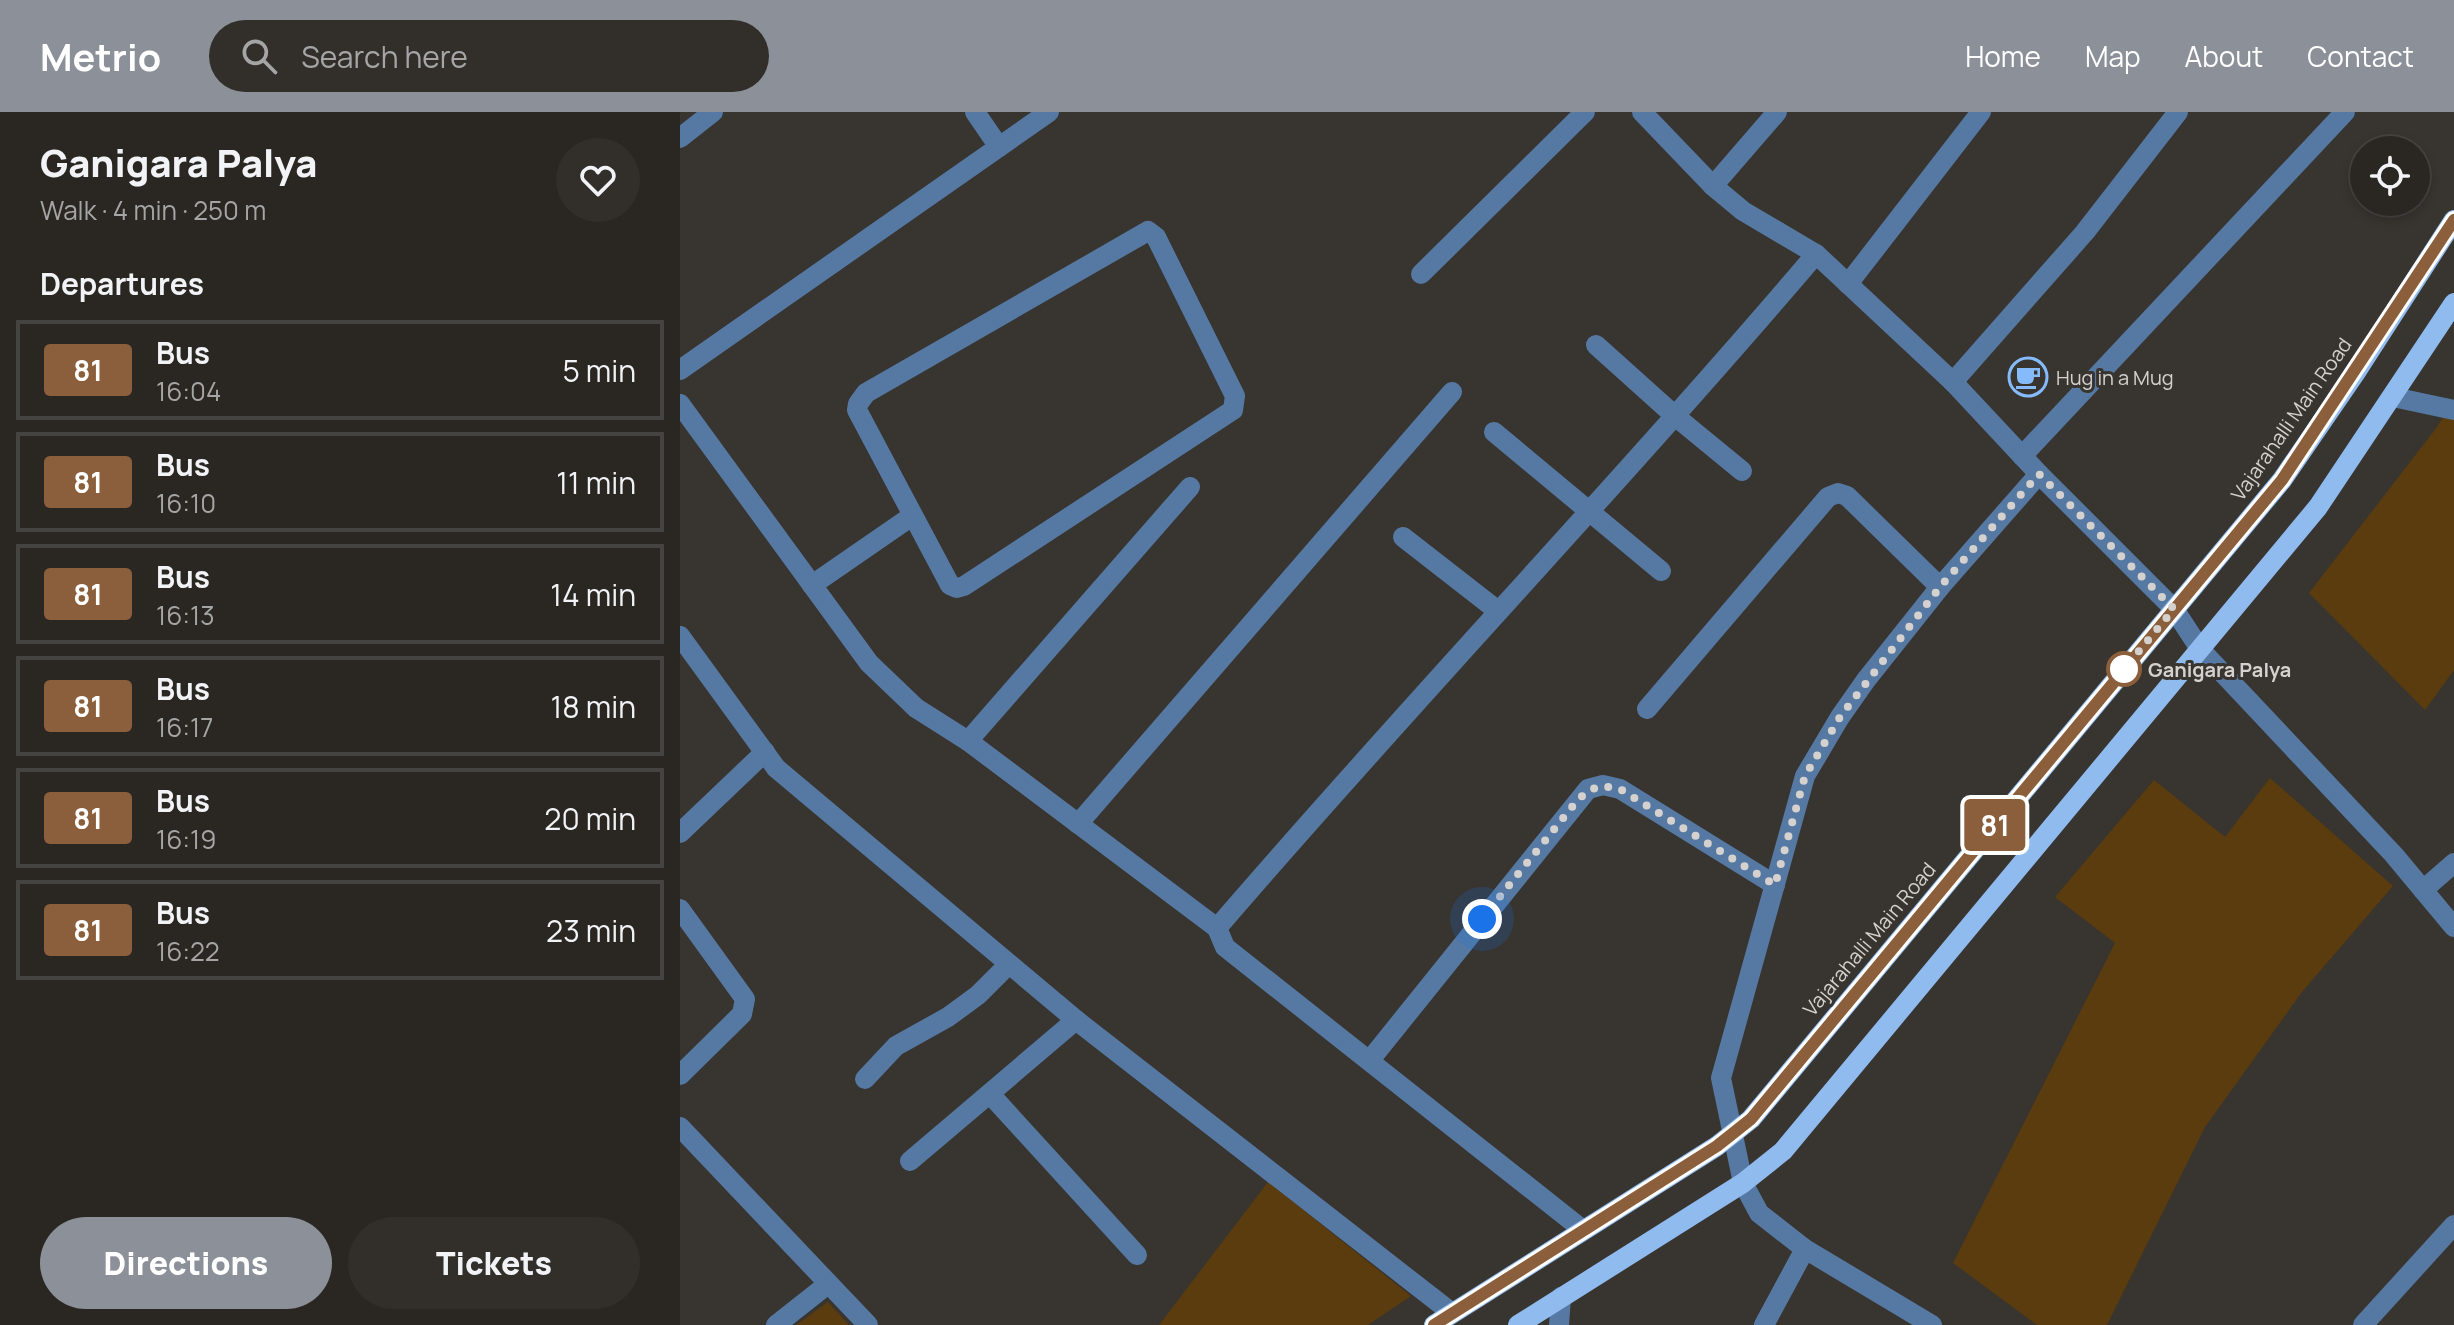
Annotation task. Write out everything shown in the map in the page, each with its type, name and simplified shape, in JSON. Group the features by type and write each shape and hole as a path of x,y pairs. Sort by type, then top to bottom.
{"main road":[{"name":"Vajarahalli Main Road","path":"1434,1325 1751,1119 2282,480 2454,220"},
{"path":"1518,1325 1743,1183 1783,1151 2318,507 2454,303"}],"street":[{"path":"680,138 713,112"},
{"path":"975,112 999,147"},
{"path":"680,370 1049,112"},
{"path":"1421,274 1585,112"},
{"path":"1642,112 1713,186 1743,211 1816,254 1953,382 2039,474 2174,609 2200,649 2394,855 2454,927"},
{"path":"1713,186 1777,112"},
{"path":"1848,284 1981,112"},
{"path":"1953,382 2085,232 2178,112"},
{"path":"2022,456 2345,112"},
{"path":"1143,232 1152,233 1235,396 1233,410 964,586 957,588 950,585 912,516 857,410 862,397 1143,232"},
{"path":"1217,928 1816,254"},
{"path":"1596,345 1742,471"},
{"path":"1078,824 1452,392"},
{"path":"2393,397 2454,410"},
{"path":"680,404 869,663 916,708 968,741 1217,928 1225,947 1583,1230"},
{"path":"1494,432 1661,571"},
{"path":"1932,1325 1805,1249 1759,1213 1743,1183 1721,1078 1805,776 1825,740 1866,680 1940,587 2039,474"},
{"path":"968,741 1190,487"},
{"path":"1647,709 1828,497 1838,493 1847,496 1940,587"},
{"path":"812,585 912,516"},
{"path":"1403,537 1498,611"},
{"path":"680,636 776,768 1076,1020 1452,1313"},
{"path":"680,833 765,752"},
{"path":"1370,1060 1588,789 1603,785 1620,789 1775,885"},
{"path":"2423,890 2454,863"},
{"path":"680,909 745,999 742,1014 680,1075"},
{"path":"865,1079 896,1046 948,1017 978,995 1009,964"},
{"path":"910,1161 1076,1020"},
{"path":"990,1094 1137,1255"},
{"path":"680,1127 868,1325"},
{"path":"2363,1325 2454,1225"},
{"path":"1764,1325 1805,1249"},
{"path":"776,1325 828,1284"},
{"path":"1559,1325 1561,1297"}],"shaded area":[{"path":"2454,399 2454,670 2425,710 2309,593 2437,427"},
{"path":"2270,778 2393,886 2302,992 2205,1127 2107,1325 2037,1325 1953,1263 2115,943 2055,897 2154,780 2225,837"},
{"path":"1268,1182 1411,1296 1368,1325 1159,1325"},
{"path":"828,1302 849,1325 796,1325"}],"bus line":[{"name":"81","path":"1434,1325 1717,1146 1751,1119 2282,480 2454,220"}],"place":[{"name":"Hug in a Mug","path":"2028,377"},
{"name":"Ganigara Palya","path":"2124,669"}],"route":[{"path":"1482,919 1576,802 1588,789 1603,785 1620,789 1775,885 1805,776 1825,740 1866,680 1940,587 2039,474 2174,609 2124,669"}]}
